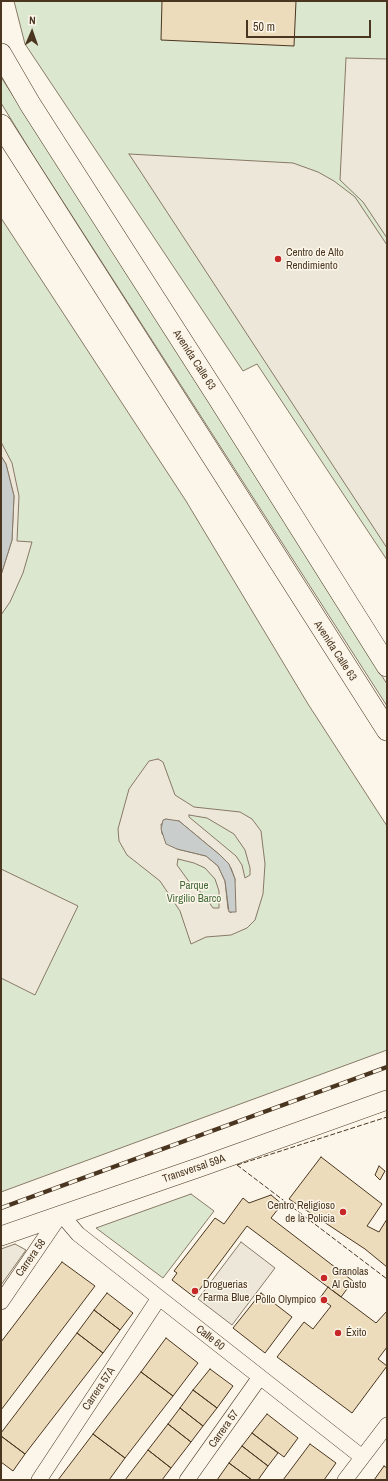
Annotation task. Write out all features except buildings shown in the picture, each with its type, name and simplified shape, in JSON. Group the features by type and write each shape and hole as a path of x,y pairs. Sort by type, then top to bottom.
{"main road":[{"name":"Avenida Calle 63","path":"1,54 30,104 219,399 387,666"},
{"name":"Avenida Calle 63","path":"1,125 387,730"}],"street":[{"name":"Transversal 59A","path":"1,1236 387,1100"},
{"name":"Calle 60","path":"62,1214 78,1234 362,1457"},
{"name":"Carrera 58","path":"1,1302 62,1214"},
{"name":"Carrera 57A","path":"38,1480 159,1298"},
{"name":"Carrera 57","path":"187,1480 260,1377"},
{"path":"345,1480 387,1425"}],"green space":[{"name":"Centro de Alto Rendimiento","path":"14,1 387,1 387,560 257,364 243,371 25,44"},
{"path":"1,77 184,361 387,684 387,706 1,103"},
{"name":"Parque Virgilio Barco","path":"1,218 186,501 308,704 387,826 387,1050 1,1192"},
{"path":"191,1194 214,1211 163,1278 96,1228"}],"shaded area":[{"path":"346,58 387,59 387,238 363,202 340,180"},
{"path":"129,154 293,163 318,172 334,181 355,197 387,245 387,548"},
{"path":"1,442 12,463 19,496 17,541 32,542 23,573 10,602 1,615 1,575 12,540 14,496 6,464 1,456"},
{"path":"1,456 6,464 14,496 12,540 1,575"},
{"path":"158,759 163,762 175,795 194,807 240,812 252,819 261,831 265,864 263,894 255,920 247,928 231,935 206,937 191,944 180,911 160,881 127,855 119,841 118,829 129,789 149,761","holes":["189,815 207,818 234,834 245,850 250,868 250,875 245,878 242,865 236,856 189,817","179,821 220,855 231,868 235,879 231,913 228,909 225,881 218,866 206,856 177,849 162,834 161,824","178,859 194,863 205,868 215,879 219,891 219,908 213,908 204,895 190,883 177,865"]},
{"path":"163,820 179,821 229,864 235,879 236,912 229,912 225,881 218,866 206,856 177,849 166,844 161,829"},
{"path":"1,869 78,906 35,995 1,978"},
{"path":"241,1242 275,1268 232,1325 198,1299"},
{"path":"15,1244 26,1250 1,1285 1,1249"}],"railway":[{"path":"1,1208 387,1067"}],"fence":[{"path":"237,1165 387,1117"},
{"path":"237,1165 387,1279"}],"place":[{"name":"Centro de Alto Rendimiento","path":"278,259"},
{"name":"Centro Religioso de la Policia","path":"343,1212"},
{"name":"Granolas Al Gusto","path":"324,1278"},
{"name":"Droguerias Farma Blue","path":"195,1291"},
{"name":"Pollo Olympico","path":"324,1300"},
{"name":"Éxito","path":"338,1333"}]}
